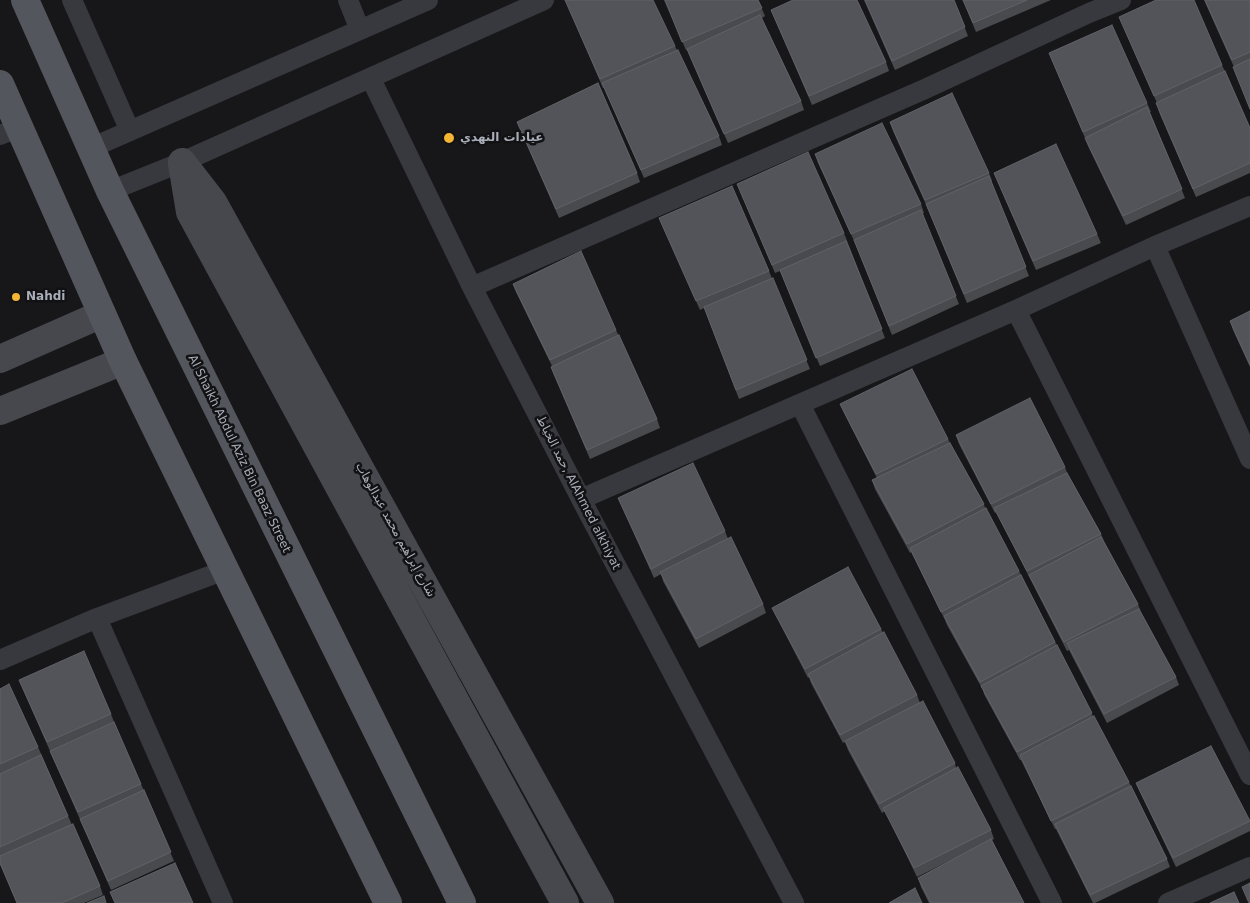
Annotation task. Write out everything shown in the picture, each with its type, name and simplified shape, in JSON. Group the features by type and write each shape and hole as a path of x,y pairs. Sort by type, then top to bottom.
{"main road":[{"name":"Al Shaikh Abdul Aziz Bin Baaz Street","path":"25,0 110,191 462,903"},
{"path":"2,92 10,131 102,314 388,903"}],"street":[{"path":"72,0 130,131"},
{"path":"348,0 360,30"},
{"path":"91,148 428,0"},
{"path":"110,191 182,162 544,0"},
{"path":"472,286 925,89 1086,6 1121,0"},
{"name":"حمد الخياط, AlAhmed alkhiyat","path":"370,78 472,286 581,499 794,903"},
{"path":"182,162 190,212 565,903"},
{"name":"شارع إبراهيم محمد عبدالوهاب","path":"182,162 214,202 600,903"},
{"path":"581,499 1250,206"},
{"path":"1155,246 1250,459"},
{"path":"1016,310 1250,775"},
{"path":"0,359 102,314"},
{"path":"0,411 124,361"},
{"path":"800,404 1052,903"},
{"path":"0,660 97,618 225,570"},
{"path":"97,618 223,903"},
{"path":"1168,903 1250,867"}],"building":[{"path":"565,0 653,0 675,46 600,79"},
{"path":"665,0 758,0 762,8 682,42"},
{"path":"793,0 857,0 886,62 809,96 771,10"},
{"path":"865,0 954,0 965,27 892,61"},
{"path":"963,0 1027,0 973,23"},
{"path":"1156,0 1194,0 1222,65 1154,96 1119,17"},
{"path":"1205,0 1250,0 1250,52 1232,60"},
{"path":"760,15 801,101 724,134 687,49"},
{"path":"1112,25 1147,103 1083,132 1049,53"},
{"path":"678,50 719,136 641,170 602,83"},
{"path":"1250,59 1250,109 1233,67"},
{"path":"1225,71 1250,128 1250,163 1193,189 1156,103"},
{"path":"598,83 637,173 556,209 517,122"},
{"path":"952,93 989,173 925,200 890,122"},
{"path":"1147,107 1182,189 1123,216 1085,138"},
{"path":"882,123 921,204 851,234 815,154"},
{"path":"1056,144 1097,234 1033,261 994,173"},
{"path":"808,152 844,233 772,265 737,184"},
{"path":"989,176 1026,267 964,294 926,204"},
{"path":"732,186 769,271 696,301 659,218"},
{"path":"921,210 956,296 889,326 854,240"},
{"path":"846,241 882,329 816,358 780,270"},
{"path":"581,251 616,330 550,360 513,284"},
{"path":"773,278 807,360 736,390 704,307"},
{"path":"1250,311 1250,365 1230,321"},
{"path":"619,335 657,419 587,450 551,367"},
{"path":"912,369 948,439 876,474 840,404"},
{"path":"1030,398 1065,467 991,504 956,435"},
{"path":"950,443 984,504 907,544 872,480"},
{"path":"693,463 725,531 651,569 618,498"},
{"path":"1067,473 1101,534 1027,571 994,508"},
{"path":"986,508 1019,571 941,612 910,548"},
{"path":"731,537 763,604 696,639 660,572"},
{"path":"1101,537 1138,604 1064,642 1029,575"},
{"path":"848,567 881,629 805,669 772,608"},
{"path":"1021,575 1055,642 980,682 944,616"},
{"path":"1139,609 1176,677 1104,714 1067,643"},
{"path":"884,632 917,695 840,735 808,674"},
{"path":"1057,645 1092,713 1017,752 981,686"},
{"path":"84,651 111,714 47,742 19,680"},
{"path":"9,684 38,747 0,764 0,689"},
{"path":"923,701 955,763 879,804 845,741"},
{"path":"1094,716 1129,782 1051,821 1020,755"},
{"path":"114,722 141,784 78,812 50,751"},
{"path":"1211,746 1250,821 1173,858 1136,783"},
{"path":"41,755 68,816 0,847 0,774"},
{"path":"958,767 991,830 914,868 883,808"},
{"path":"1131,786 1167,859 1090,895 1055,824"},
{"path":"144,790 171,852 108,881 80,819"},
{"path":"73,824 100,886 62,903 17,903 0,863 0,856"},
{"path":"991,839 1024,903 931,903 918,878"},
{"path":"175,863 193,903 115,903 110,892"},
{"path":"1250,883 1250,903 1249,903 1242,887"},
{"path":"915,888 922,903 889,903"},
{"path":"1234,892 1239,903 1210,903"},
{"path":"104,896 106,903 87,903"}],"place":[{"name":"عيادات النهدي","path":"449,138"},
{"name":"Nahdi","path":"16,297"}]}
